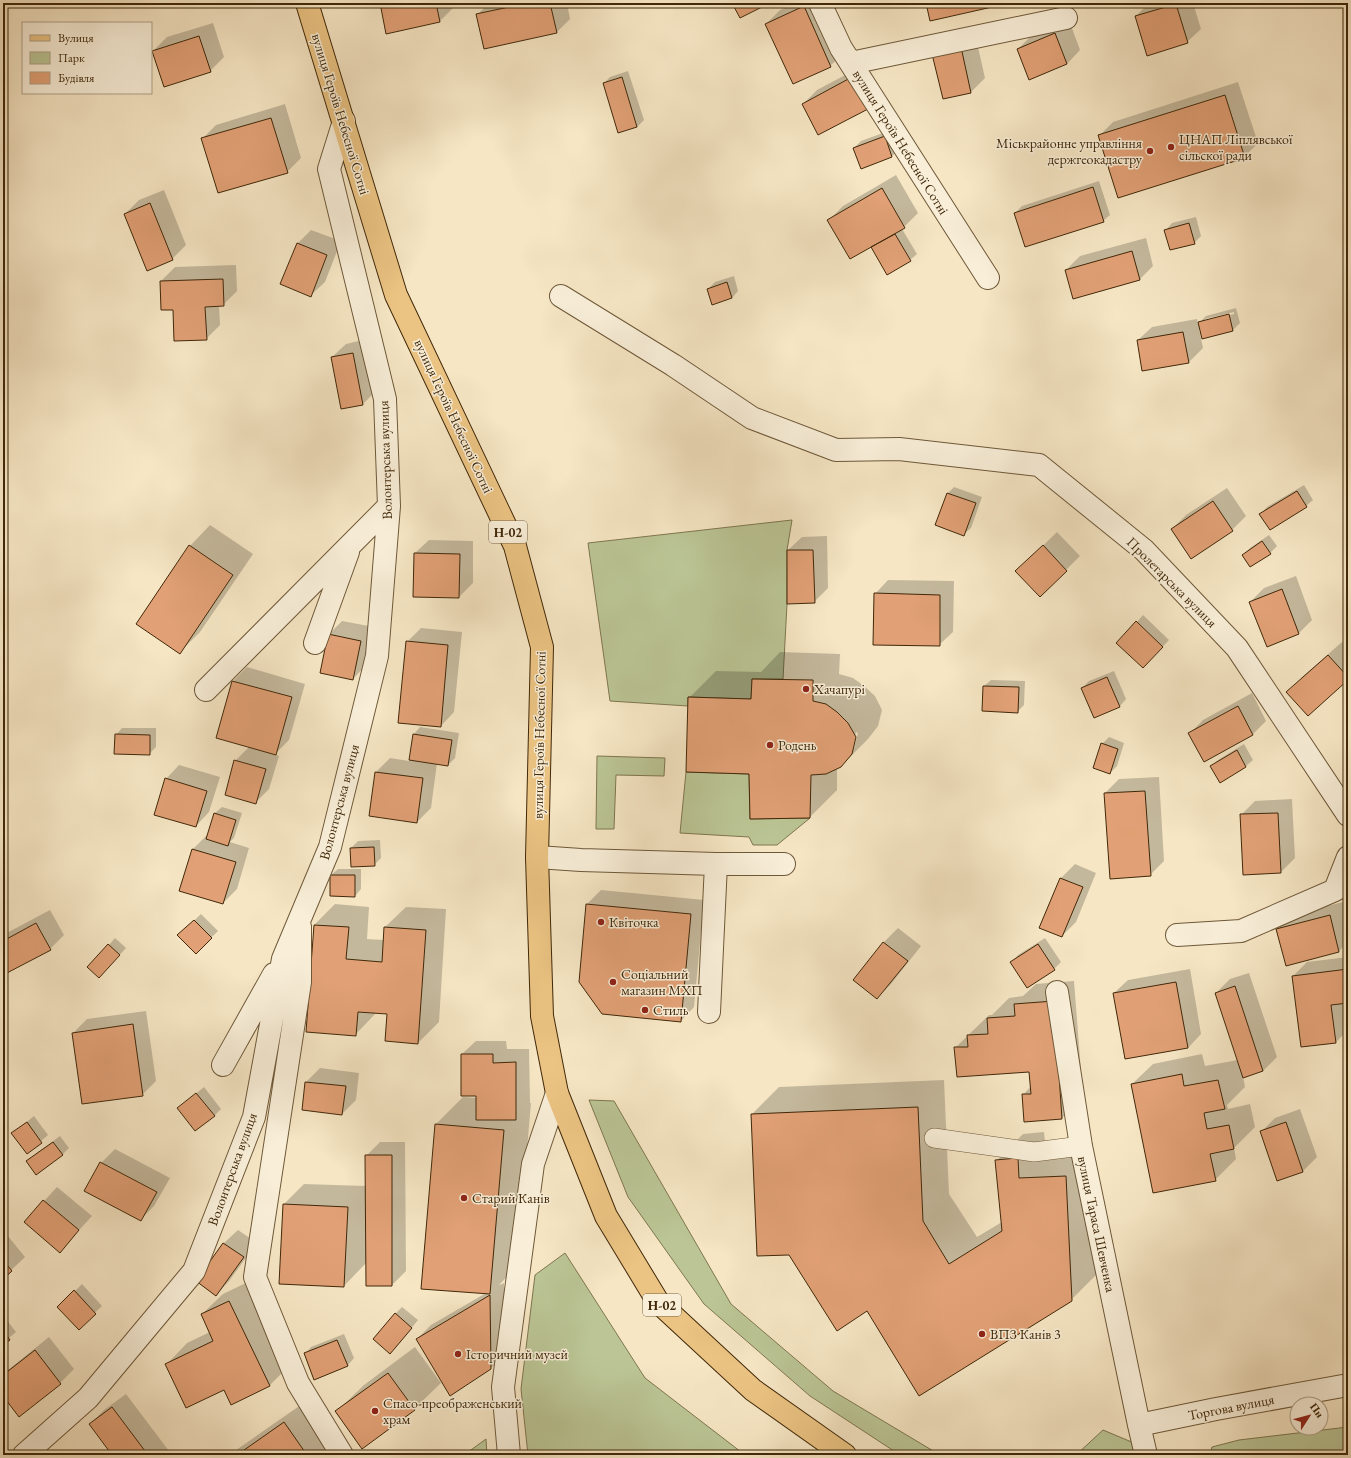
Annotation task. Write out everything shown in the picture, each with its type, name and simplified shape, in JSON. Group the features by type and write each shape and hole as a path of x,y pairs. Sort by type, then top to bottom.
{"main road":[{"name":"вулиця Героїв Небесної Сотні","path":"308,3 396,294 515,546 542,647 537,857 542,1016 557,1092"},
{"name":"Н-02","path":"557,1092 606,1216 658,1302 753,1390 845,1455"}],"street":[{"name":"вулиця Героїв Небесної Сотні","path":"820,3 841,48 988,278"},
{"path":"851,63 1066,18"},
{"name":"Волонтерська вулиця","path":"24,1455 88,1398 194,1271 254,1117 283,959 330,847 377,656 389,506 385,400 329,170 344,121"},
{"name":"Пролетарська вулиця","path":"561,296 673,365 752,418 836,450 899,449 1040,465 1144,550 1237,648 1348,815"},
{"path":"206,690 389,506"},
{"path":"315,643 350,545"},
{"path":"537,857 581,860 716,864 784,864"},
{"path":"1177,935 1242,931 1336,890 1348,857"},
{"path":"709,1012 716,864"},
{"path":"300,917 300,982 254,1277 298,1383 342,1455"},
{"path":"222,1064 283,959"},
{"name":"вулиця Тараса Шевченка","path":"1057,992 1081,1146 1146,1455"},
{"name":"вулиця Героїв Небесної Сотні","path":"509,1455 503,1387 533,1164 557,1092"},
{"name":"Торгова вулиця","path":"1139,1425 1216,1409 1348,1385"}],"lane":[{"path":"934,1138 1034,1152 1081,1146"}],"green space":[{"path":"792,520 787,550 787,604 783,679 752,679 751,699 688,697 688,706 610,701 588,543"},
{"path":"597,756 665,758 664,776 616,775 614,829 596,829"},
{"path":"686,772 749,774 750,819 810,818 777,845 753,845 749,837 680,833"},
{"path":"589,1100 614,1101 731,1304 833,1391 940,1455 900,1455 810,1396 704,1304 628,1197"},
{"path":"565,1253 645,1378 745,1455 528,1455 521,1389 535,1275"},
{"path":"1348,1427 1348,1455 1210,1455 1212,1447 1239,1440 1289,1434 1289,1436 1329,1436 1329,1429"},
{"path":"1103,1430 1134,1443 1137,1455 1076,1455"},
{"path":"486,1439 487,1455 464,1455"}],"building":[{"path":"380,3 436,3 440,22 386,34"},
{"path":"528,3 550,3 557,33 484,49 476,14"},
{"path":"732,3 770,3 740,18"},
{"path":"926,3 1000,3 1001,5 930,21"},
{"path":"1176,4 1188,43 1147,56 1135,16"},
{"path":"804,6 831,67 793,84 765,24"},
{"path":"1055,33 1067,64 1029,80 1017,49"},
{"path":"199,36 211,72 164,87 152,51"},
{"path":"961,47 971,93 943,99 932,54"},
{"path":"622,77 637,127 618,133 603,83"},
{"path":"852,77 868,109 818,135 802,104"},
{"name":"ЦНАП Ліплявської сільскої ради","path":"1225,95 1245,158 1118,198 1098,135"},
{"path":"271,118 288,173 218,193 201,138"},
{"path":"885,136 892,157 861,169 853,148"},
{"path":"1093,187 1104,222 1025,247 1014,213"},
{"path":"882,188 905,228 850,259 827,220"},
{"path":"150,203 173,260 147,271 124,214"},
{"path":"1189,223 1195,244 1170,250 1164,230"},
{"path":"895,234 911,261 887,275 871,247"},
{"path":"297,243 327,255 311,297 280,284"},
{"path":"1132,251 1140,280 1073,299 1065,270"},
{"path":"223,279 224,306 205,307 207,340 174,341 173,310 161,310 160,281"},
{"path":"727,282 732,298 712,305 707,289"},
{"path":"1229,314 1233,331 1202,339 1198,322"},
{"path":"1183,332 1189,363 1142,371 1137,340"},
{"path":"353,353 363,405 341,409 331,357"},
{"path":"1297,491 1307,507 1270,530 1259,514"},
{"path":"947,493 976,503 964,536 935,525"},
{"path":"1213,501 1233,531 1191,559 1171,529"},
{"path":"1262,541 1271,554 1250,567 1242,555"},
{"path":"189,545 233,575 180,654 136,624"},
{"path":"1043,545 1067,571 1040,597 1015,571"},
{"path":"787,550 813,550 815,603 787,604"},
{"path":"414,553 460,554 459,598 413,597"},
{"path":"1282,589 1299,634 1267,647 1249,602"},
{"path":"874,593 940,595 940,646 873,645"},
{"path":"1136,621 1163,647 1143,668 1116,643"},
{"path":"328,634 361,641 353,680 320,673"},
{"path":"406,641 448,645 441,727 398,723"},
{"path":"1328,655 1348,677 1348,680 1308,716 1286,692"},
{"path":"1107,677 1120,707 1094,718 1081,688"},
{"name":"Родень","path":"752,679 813,680 813,701 826,704 837,712 848,723 856,737 852,754 841,767 826,774 811,775 810,818 750,819 749,774 686,772 688,697 751,699"},
{"path":"232,681 292,697 276,755 216,738"},
{"path":"983,686 1019,687 1018,713 982,711"},
{"path":"1238,706 1253,735 1204,762 1188,733"},
{"path":"115,734 150,735 150,755 114,754"},
{"path":"413,734 452,740 448,766 409,760"},
{"path":"1101,743 1118,749 1110,774 1093,768"},
{"path":"1237,750 1246,767 1220,783 1210,766"},
{"path":"234,760 266,769 256,804 225,795"},
{"path":"375,772 423,778 417,823 369,816"},
{"path":"165,778 207,791 196,827 154,815"},
{"path":"1145,791 1151,876 1110,879 1104,793"},
{"path":"214,813 236,820 228,846 206,839"},
{"path":"1278,813 1281,873 1243,875 1240,814"},
{"path":"374,847 375,866 351,867 350,848"},
{"path":"192,849 236,862 223,904 179,891"},
{"path":"330,875 355,875 355,897 330,896"},
{"path":"1060,878 1083,887 1062,937 1039,928"},
{"path":"586,904 691,914 681,1022 602,1014 579,982"},
{"path":"1330,915 1339,952 1286,966 1276,929"},
{"path":"194,920 212,938 196,954 177,935"},
{"path":"36,923 51,950 3,975 3,941"},
{"path":"314,925 349,927 346,959 382,962 384,927 426,930 418,1044 385,1041 387,1014 358,1012 356,1036 306,1032"},
{"path":"883,942 908,961 877,999 853,980"},
{"path":"108,944 120,955 99,978 87,967"},
{"path":"1038,944 1055,970 1027,988 1010,962"},
{"path":"1348,969 1348,1003 1331,1005 1336,1043 1301,1047 1292,976"},
{"path":"1176,982 1188,1048 1125,1059 1113,993"},
{"path":"1235,986 1263,1071 1243,1078 1215,993"},
{"path":"1054,1001 1062,1119 1024,1122 1022,1094 1031,1094 1029,1072 957,1077 954,1047 968,1047 967,1035 988,1034 987,1018 1015,1016 1014,1004"},
{"path":"133,1024 143,1096 82,1104 72,1033"},
{"path":"461,1054 493,1054 493,1063 516,1062 516,1120 476,1120 476,1096 461,1096"},
{"path":"1182,1074 1184,1086 1218,1080 1225,1109 1204,1113 1207,1129 1229,1125 1234,1149 1210,1154 1216,1181 1153,1193 1131,1084"},
{"path":"305,1082 346,1086 342,1115 302,1110"},
{"path":"196,1093 215,1116 195,1131 177,1108"},
{"path":"918,1107 923,1221 949,1264 1002,1231 995,1160 1018,1158 1019,1178 1066,1176 1072,1301 919,1396 867,1311 837,1331 789,1255 757,1256 751,1114"},
{"path":"27,1122 42,1143 27,1154 11,1133"},
{"path":"1286,1122 1303,1172 1277,1181 1260,1131"},
{"name":"Старий Канів","path":"435,1124 504,1130 490,1294 421,1289"},
{"path":"53,1142 63,1155 36,1175 26,1161"},
{"path":"365,1155 392,1155 392,1286 366,1286"},
{"path":"100,1162 157,1192 141,1221 84,1191"},
{"path":"43,1200 79,1230 60,1253 24,1222"},
{"path":"283,1204 348,1207 344,1287 279,1284"},
{"path":"223,1243 244,1257 216,1296 196,1281"},
{"path":"3,1260 12,1271 3,1279"},
{"path":"74,1290 96,1314 79,1330 57,1307"},
{"name":"Історичний музей","path":"490,1295 491,1369 450,1396 416,1339"},
{"path":"229,1301 270,1386 231,1405 224,1390 186,1408 165,1364 213,1341 201,1314"},
{"path":"395,1313 412,1328 390,1354 373,1339"},
{"path":"3,1330 10,1340 3,1345"},
{"path":"337,1340 348,1366 314,1380 304,1353"},
{"path":"35,1350 61,1384 19,1417 3,1396 3,1375"},
{"name":"Спасо-преображенський храм","path":"388,1373 415,1410 362,1449 335,1411"},
{"path":"112,1407 148,1455 112,1455 89,1424"},
{"path":"284,1422 307,1455 237,1455"}],"place":[{"name":"ЦНАП Ліплявської сільскої ради","path":"1171,147"},
{"name":"Міськрайонне управління держгеокадастру","path":"1150,151"},
{"name":"Хачапурі","path":"806,689"},
{"name":"Родень","path":"770,745"},
{"name":"Квіточка","path":"601,922"},
{"name":"Соціальний магазин МХП","path":"613,982"},
{"name":"Стиль","path":"645,1010"},
{"name":"Старий Канів","path":"464,1198"},
{"name":"ВПЗ Канів 3","path":"982,1334"},
{"name":"Історичний музей","path":"458,1354"},
{"name":"Спасо-преображенський храм","path":"375,1411"}]}
